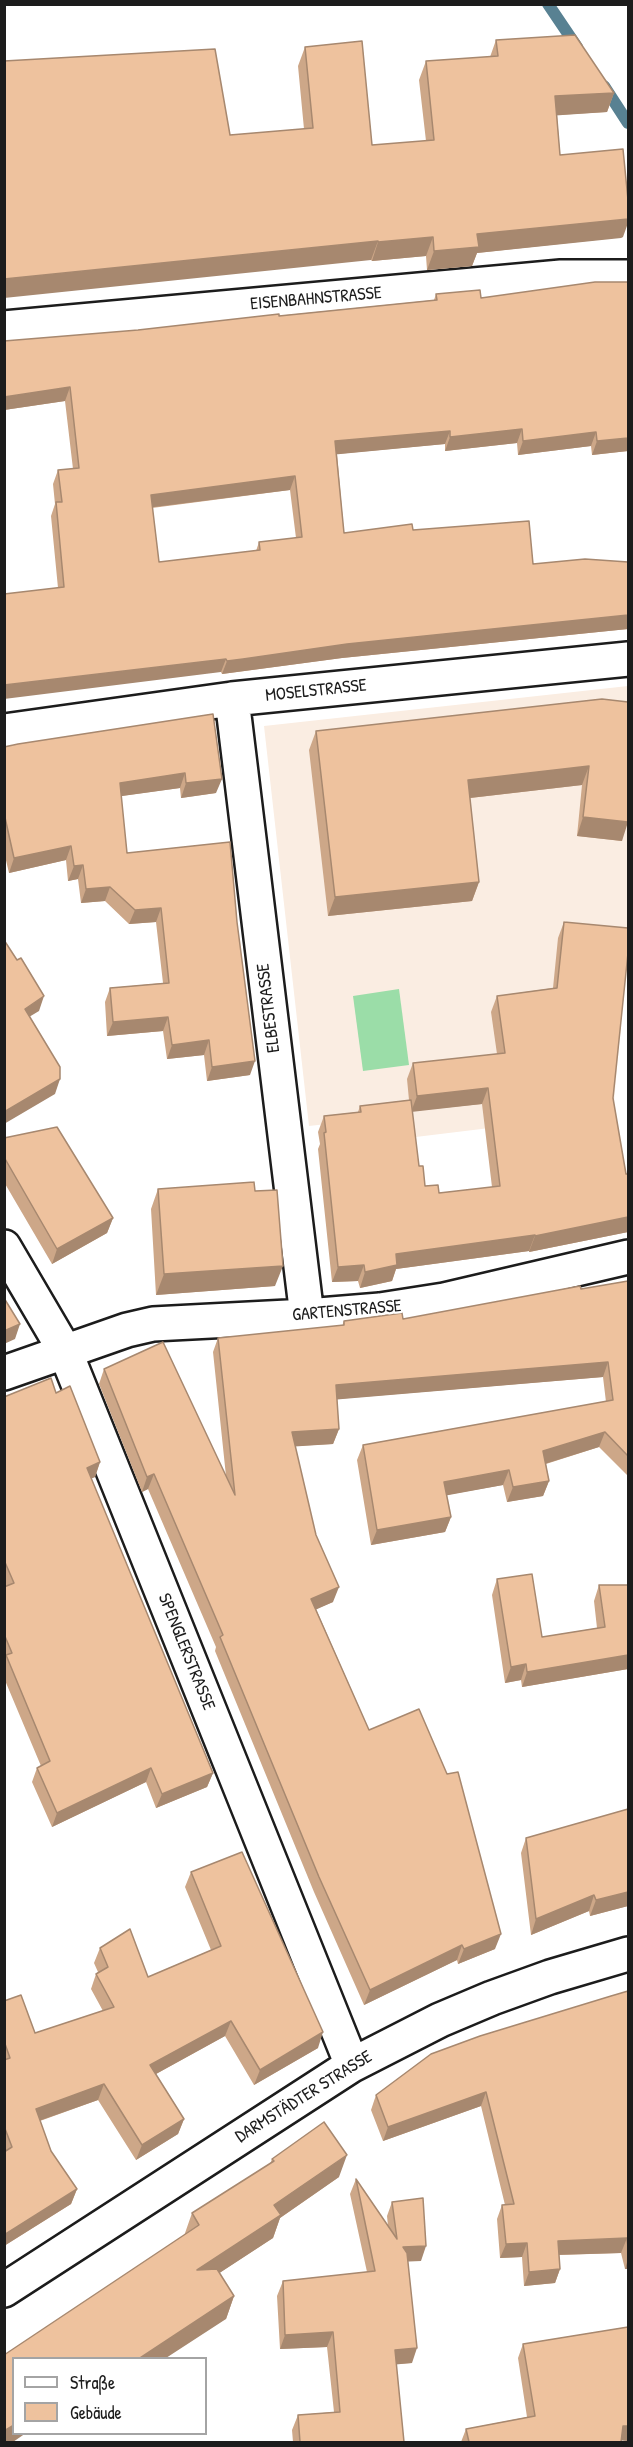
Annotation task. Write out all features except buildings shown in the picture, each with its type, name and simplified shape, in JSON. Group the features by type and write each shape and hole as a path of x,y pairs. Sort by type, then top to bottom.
{"street":[{"name":"EISENBAHNSTRASSE","path":"4,328 561,277 628,277"},
{"name":"MOSELSTRASSE","path":"4,731 232,699 628,659"},
{"name":"ELBESTRASSE","path":"232,699 307,1316"},
{"name":"SPENGLERSTRASSE","path":"4,1247 65,1351 352,2065"},
{"name":"GARTENSTRASSE","path":"4,1373 127,1330 153,1324 380,1310 444,1300 628,1257"},
{"name":"DARMSTÄDTER STRASSE","path":"4,2290 352,2065 440,2020 492,1998 550,1977 628,1954"}],"shaded area":[{"path":"628,686 628,945 613,1113 391,1140 389,1117 309,1126 264,726"}],"green space":[{"path":"399,989 409,1065 363,1071 353,996"}],"waterway":[{"path":"548,4 577,47"},
{"path":"604,86 628,123"}]}
